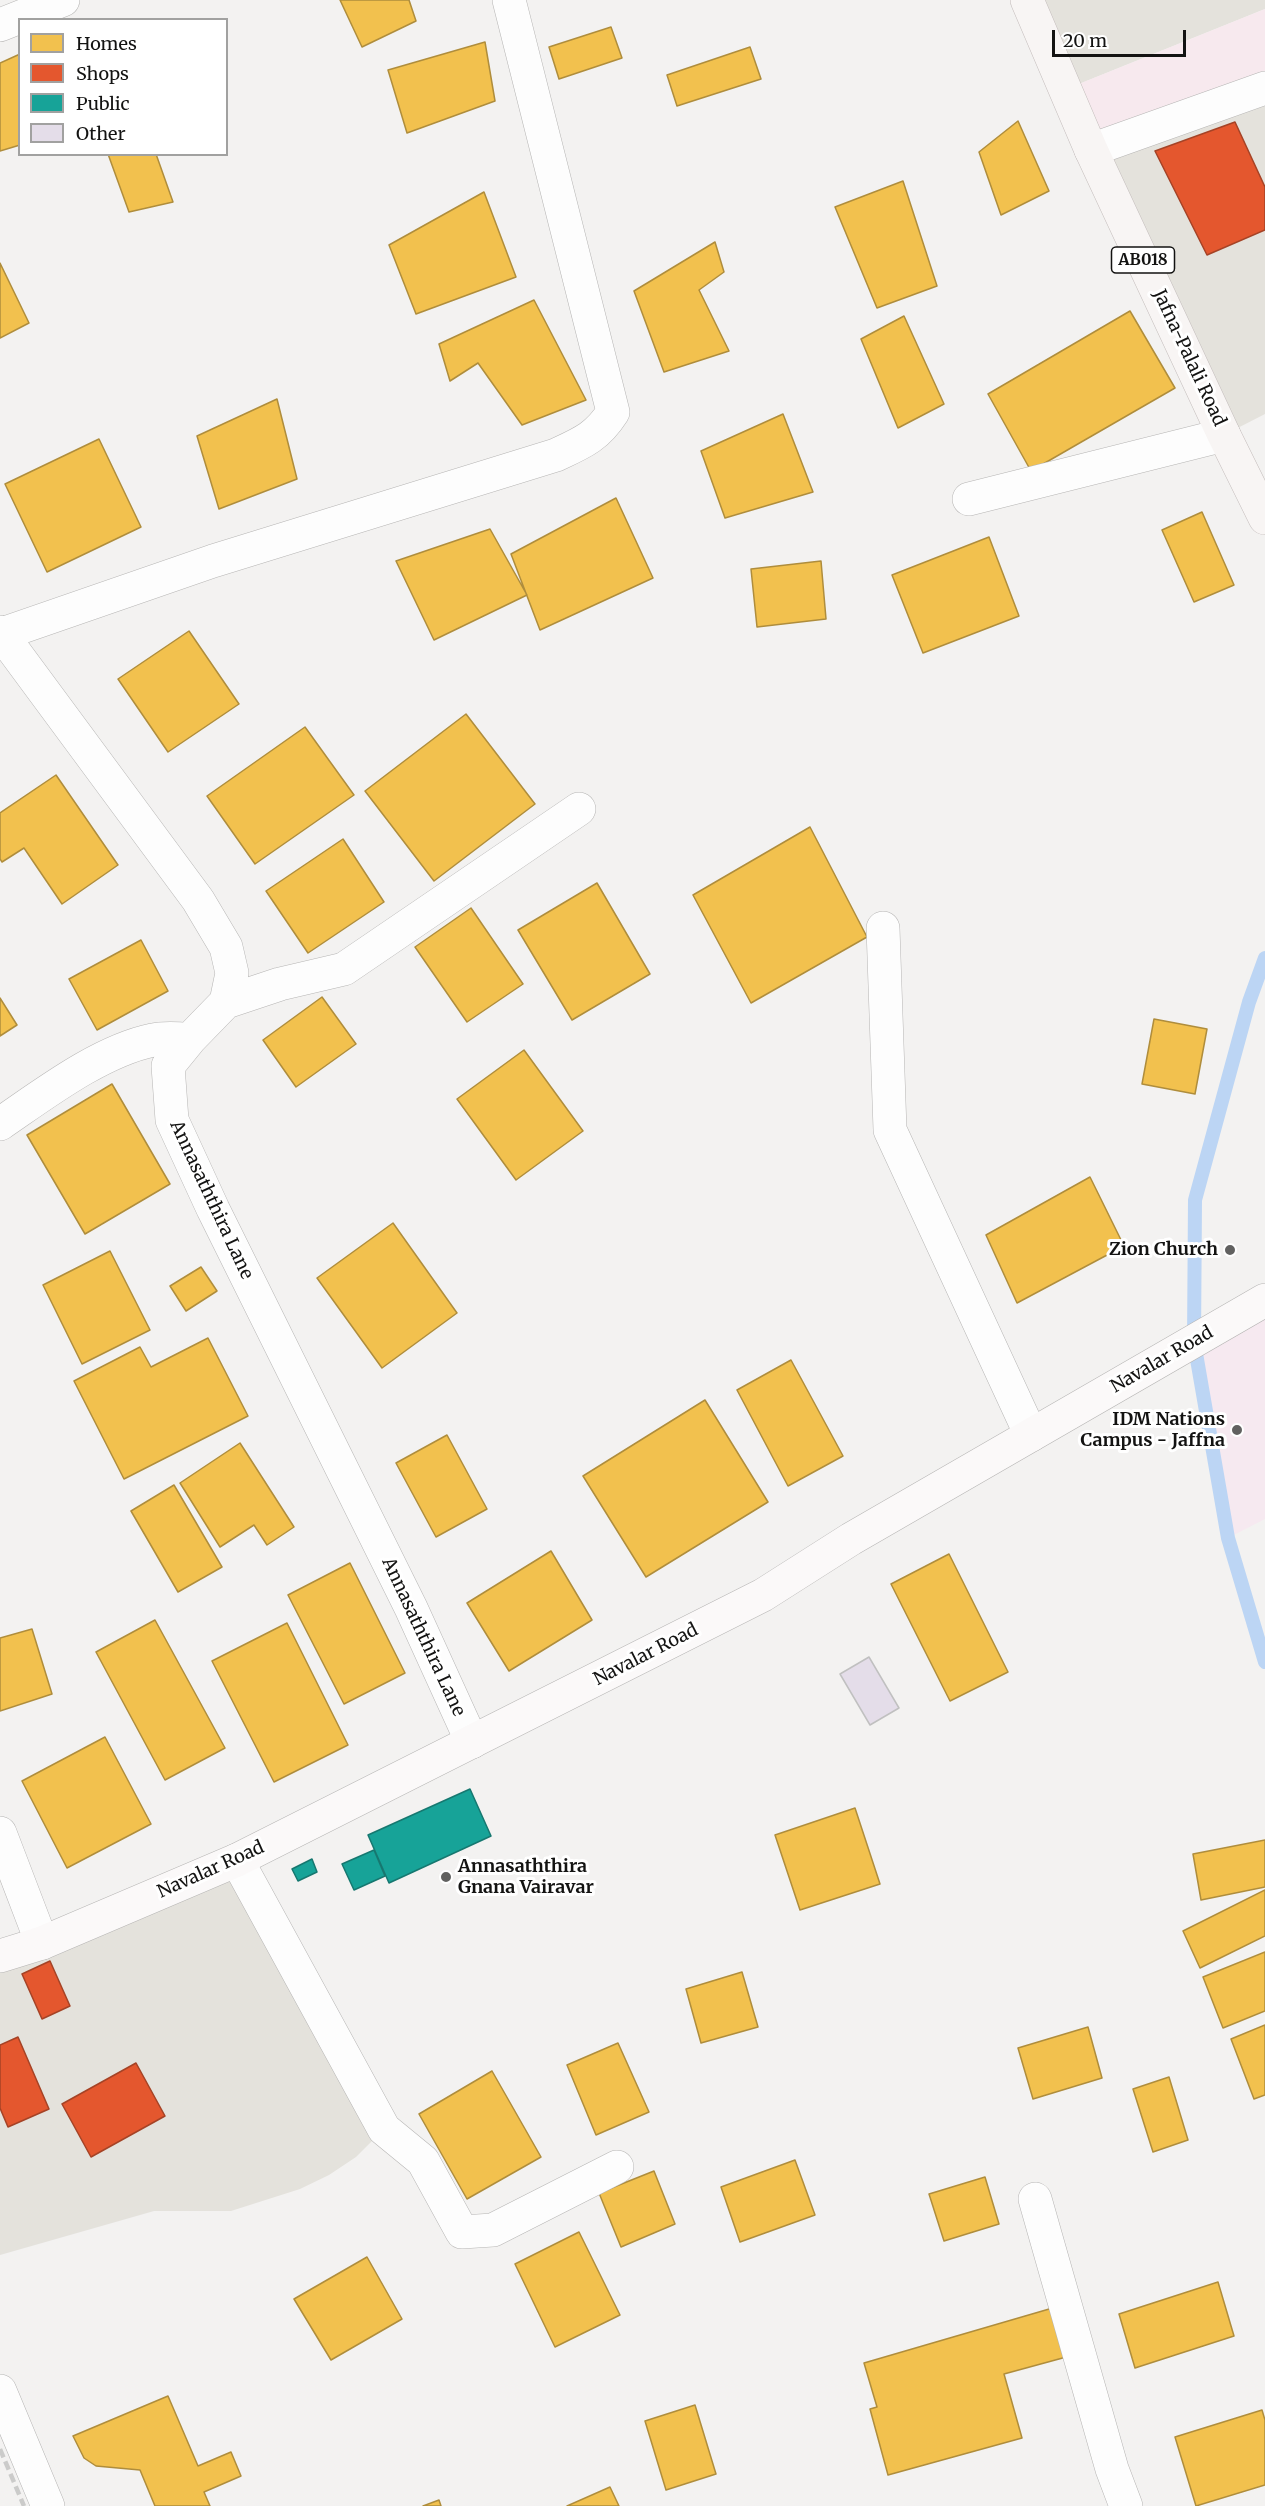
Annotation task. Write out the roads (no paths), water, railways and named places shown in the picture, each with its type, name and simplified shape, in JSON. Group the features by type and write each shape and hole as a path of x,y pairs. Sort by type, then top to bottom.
{"main road":[{"name":"Jafna-Palali Road","path":"1028,0 1091,150 1265,518"}],"street":[{"path":"0,25 63,0"},
{"path":"226,1002 232,973 226,947 198,900 1,633 213,561 556,455 590,439 604,425 613,412 509,0"},
{"path":"1091,150 1265,88"},
{"path":"969,499 1224,435"},
{"path":"226,1002 280,984 344,969 579,809"},
{"path":"883,928 890,1130 1031,1435"},
{"name":"Annasaththira Lane","path":"226,1002 190,1039 168,1066 172,1120 213,1209 411,1608 472,1742"},
{"path":"0,1124 46,1092 102,1058 154,1039 190,1039"},
{"name":"Navalar Road","path":"0,1956 42,1943 237,1860 762,1595 850,1539 1265,1300"},
{"path":"0,1833 42,1943"},
{"path":"237,1860 384,2129 423,2161 462,2232 493,2230 617,2167"},
{"path":"1035,2199 1112,2469 1126,2506"},
{"path":"0,2391 48,2506"}],"waterway":[{"path":"1265,958 1249,1002 1195,1200 1194,1342 1228,1538 1265,1662"}],"railway":[{"path":"0,2449 24,2506"}],"place":[{"name":"Zion Church","path":"1230,1250"},
{"name":"IDM Nations Campus - Jaffna","path":"1237,1430"},
{"name":"Annasaththira Gnana Vairavar","path":"446,1877"}]}
